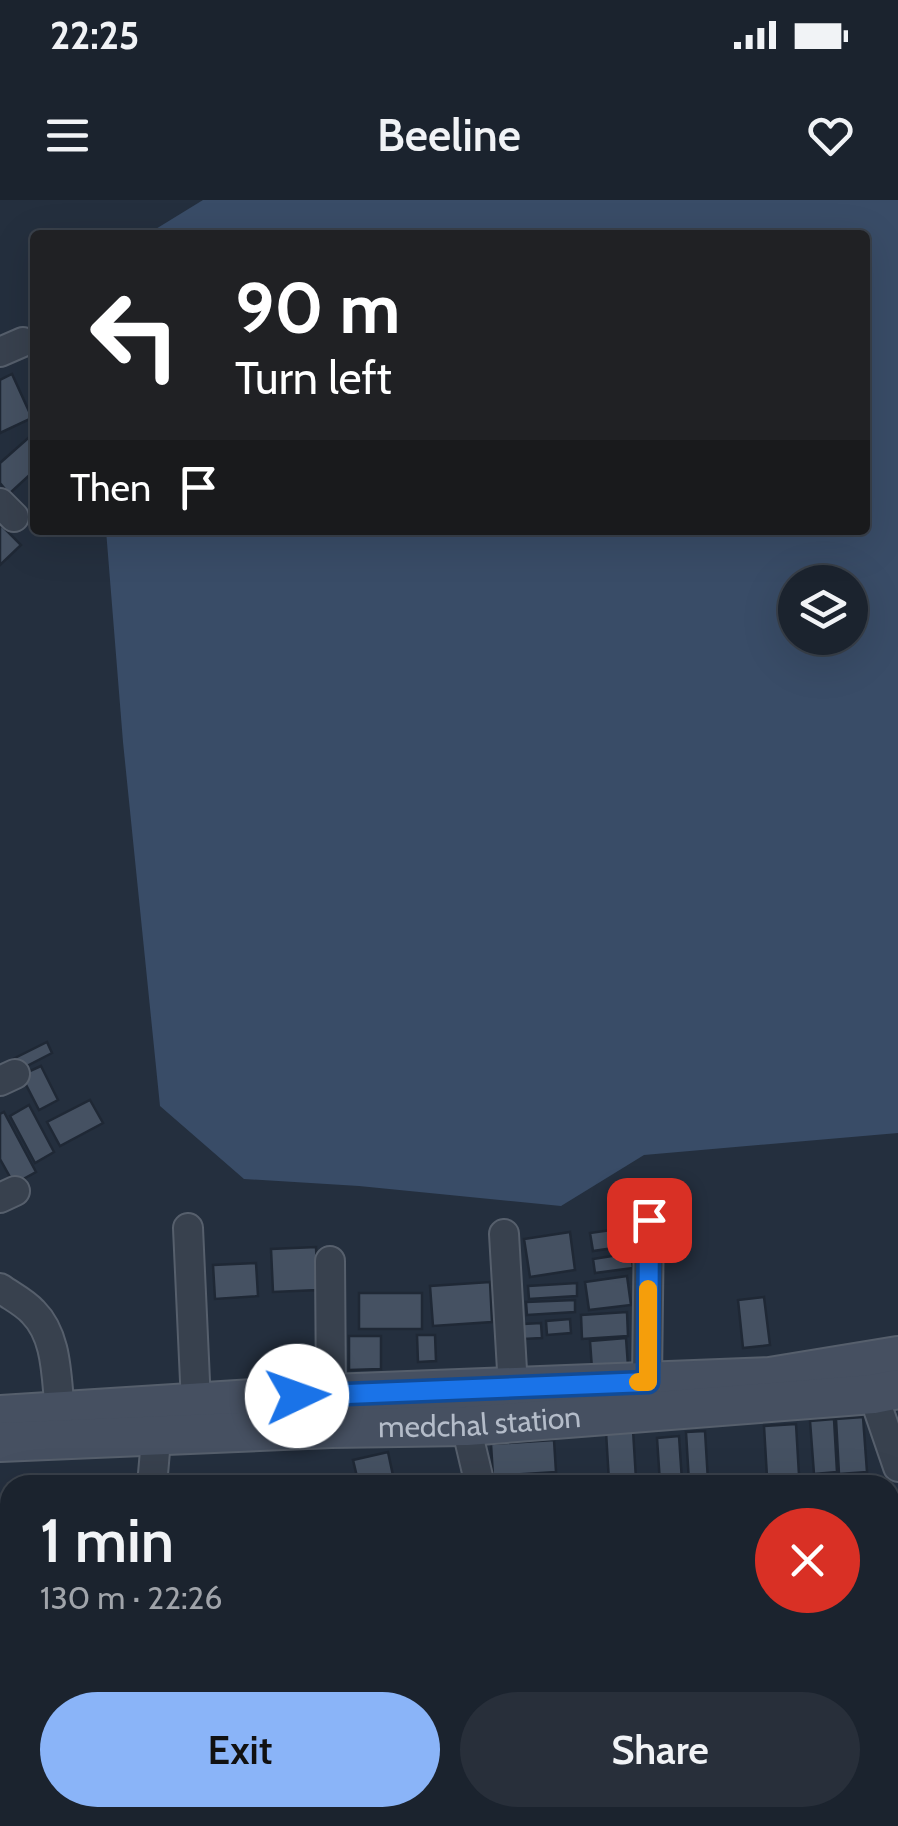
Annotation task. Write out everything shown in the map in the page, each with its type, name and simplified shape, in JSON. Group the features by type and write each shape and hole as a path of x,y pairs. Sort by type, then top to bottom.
{"street":[{"path":"648,1382 649,1220"},
{"path":"155,1475 170,1414 188,1228"},
{"path":"504,1234 513,1387"},
{"path":"330,1260 331,1394"},
{"path":"0,1288 24,1303 46,1328 60,1412"},
{"path":"0,1414 170,1414 331,1394 770,1377 898,1356"},
{"path":"456,1389 478,1475"},
{"path":"886,1392 898,1467"},
{"name":"medchal station","path":"0,1442 170,1414 331,1428 467,1426 886,1392"}],"water":[{"path":"203,200 898,200 898,1133 644,1155 561,1206 244,1179 160,1106 106,535 870,535 870,230 154,230"}],"building":[{"path":"12,374 30,419 0,433 0,380"},
{"path":"30,436 30,475 9,494 0,483 0,463"},
{"path":"0,524 21,545 0,565"},
{"path":"47,1042 52,1053 19,1070 13,1059"},
{"path":"41,1066 58,1100 39,1110 21,1075"},
{"path":"90,1100 103,1123 60,1146 47,1122"},
{"path":"29,1105 54,1152 35,1163 10,1116"},
{"path":"4,1112 36,1172 14,1184 0,1159 0,1114"},
{"path":"632,1227 634,1245 593,1251 590,1233"},
{"path":"570,1232 575,1270 530,1277 524,1239"},
{"path":"316,1247 318,1290 273,1292 271,1249"},
{"path":"631,1253 633,1268 595,1273 593,1259"},
{"path":"256,1263 258,1296 215,1299 213,1265"},
{"path":"627,1276 631,1305 589,1310 585,1282"},
{"path":"490,1282 492,1322 433,1326 430,1286"},
{"path":"577,1283 577,1296 529,1299 528,1286"},
{"path":"359,1293 422,1293 422,1329 359,1329"},
{"path":"764,1297 770,1345 743,1348 738,1300"},
{"path":"575,1300 575,1312 527,1315 526,1302"},
{"path":"627,1312 628,1336 582,1339 581,1315"},
{"path":"570,1319 571,1333 547,1335 546,1321"},
{"path":"541,1323 542,1338 523,1339 523,1324"},
{"path":"417,1335 435,1335 436,1361 418,1362"},
{"path":"349,1336 381,1336 381,1369 349,1370"},
{"path":"626,1338 628,1366 592,1369 590,1341"},
{"path":"863,1417 867,1472 839,1474 836,1419"},
{"path":"834,1419 837,1472 814,1474 810,1421"},
{"path":"796,1424 799,1475 767,1475 764,1426"},
{"path":"633,1430 636,1475 609,1475 606,1432"},
{"path":"705,1431 708,1475 689,1475 686,1432"},
{"path":"679,1436 682,1475 659,1475 657,1438"},
{"path":"554,1440 556,1472 493,1475 491,1444"},
{"path":"388,1452 393,1475 357,1475 353,1460"}],"slow traffic":[{"path":"638,1382 648,1382 648,1289"}],"route":[{"path":"297,1396 648,1382 649,1220"}]}
